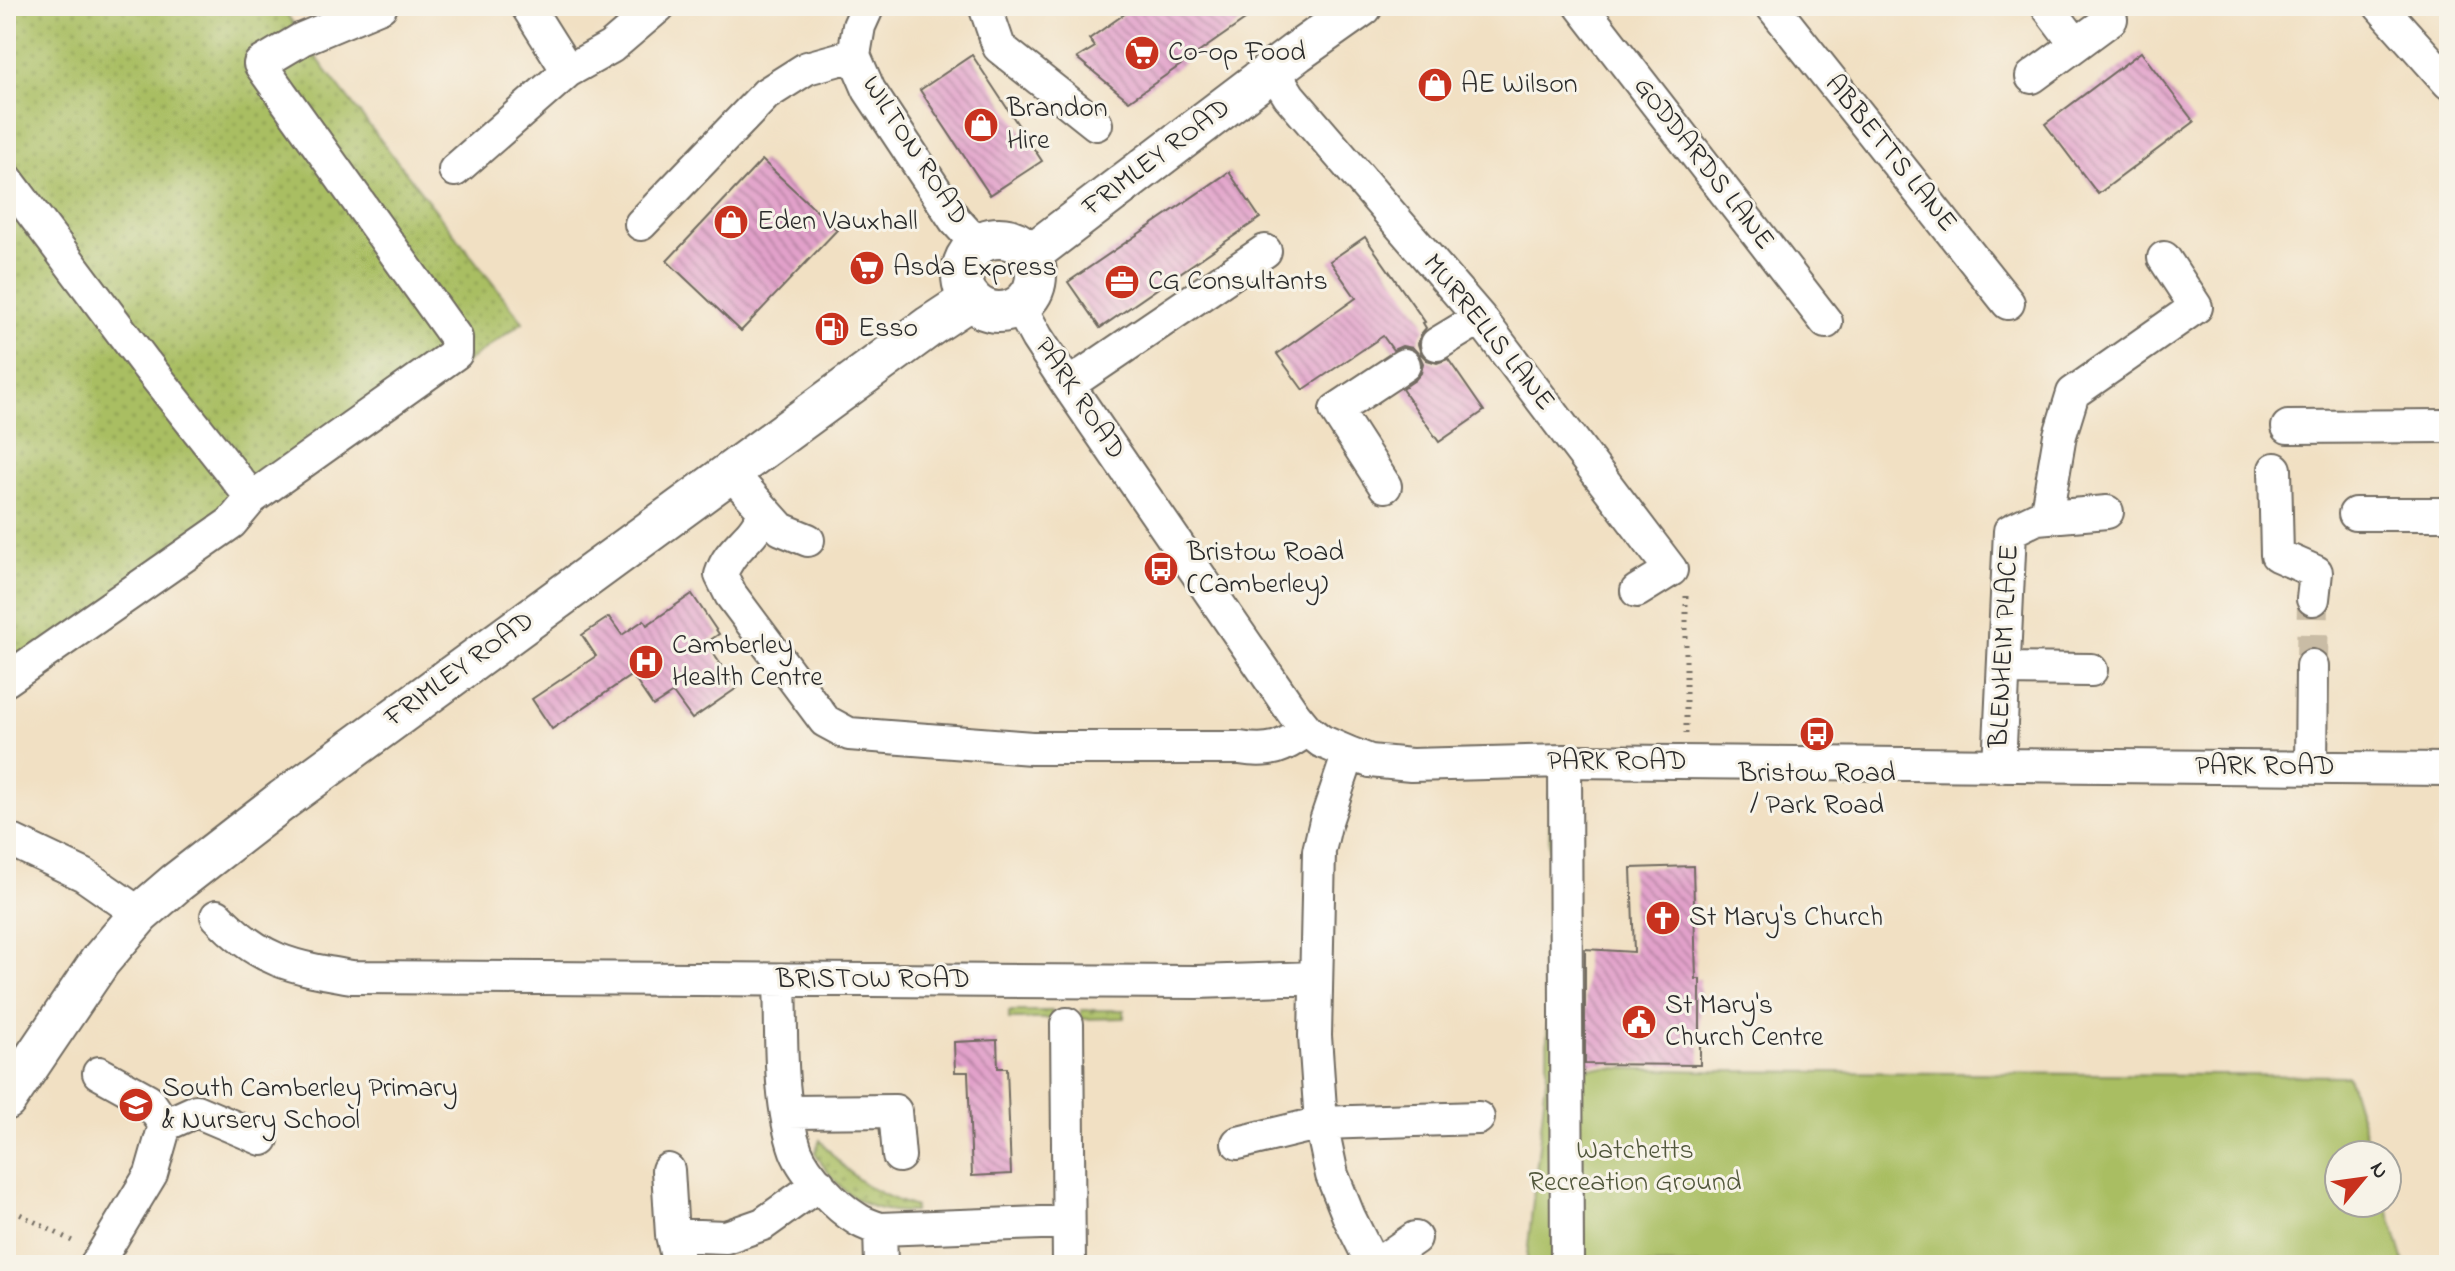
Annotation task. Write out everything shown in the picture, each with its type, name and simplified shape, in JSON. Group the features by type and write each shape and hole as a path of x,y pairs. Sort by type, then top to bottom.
{"main road":[{"name":"FRIMLEY ROAD","path":"1030,255 1362,6"},
{"path":"995,238 1008,239 1020,244 1030,255 1036,279 1025,302 1010,310 997,312 984,309 971,299 962,275 965,262 978,245 995,238"},
{"name":"FRIMLEY ROAD","path":"6,1100 100,961 140,914 176,883 283,800 971,299"}],"street":[{"path":"6,680 231,523 252,498 456,353 456,338 260,64 302,39 381,6"},
{"path":"527,6 568,71"},
{"path":"455,170 568,71 611,47 659,6"},
{"name":"WILTON ROAD","path":"868,6 859,26 854,55 869,90 955,220 978,245"},
{"path":"985,6 999,47 1096,124"},
{"name":"GODDARDS LANE","path":"1581,6 1826,322"},
{"name":"ABBETTS LANE","path":"1772,6 2008,303"},
{"path":"2047,6 2075,43"},
{"path":"2380,6 2449,83"},
{"path":"2032,77 2111,19"},
{"name":"WILTON ROAD","path":"641,224 766,94 807,68 854,55"},
{"name":"MURRELLS LANE","path":"1273,70 1289,96 1480,318 1671,570"},
{"path":"6,178 145,363 252,498"},
{"path":"1068,385 1265,251"},
{"path":"2046,517 2060,435 2073,393 2196,307 2164,258"},
{"name":"PARK ROAD","path":"1019,305 1068,385 1307,730 1321,741 1370,761 1564,774 1999,766 2449,769"},
{"path":"1437,344 1480,318"},
{"path":"1385,486 1336,410 1404,365"},
{"path":"2288,427 2449,426"},
{"path":"2275,469 2277,555 2316,572 2313,599"},
{"path":"730,472 781,529 808,540"},
{"name":"BLENHEIM PLACE","path":"1999,766 2010,531 2037,518 2107,512"},
{"path":"765,513 751,535 726,560 721,575 731,595 825,721 849,734 1032,748 1240,748 1257,751 1285,746 1307,730"},
{"path":"2355,514 2449,514"},
{"path":"1637,591 1671,570"},
{"path":"2311,767 2312,666"},
{"path":"2004,669 2091,670"},
{"path":"1349,753 1319,851 1315,1036 1321,1123 1332,1175 1349,1217 1375,1265 1415,1238"},
{"path":"1564,774 1567,1265"},
{"path":"6,838 84,875 140,914"},
{"name":"BRISTOW ROAD","path":"217,916 236,937 274,960 303,969 352,977 1197,982 1316,978"},
{"path":"780,980 785,1100 797,1153 819,1184 847,1213 860,1222 880,1229 1068,1222"},
{"path":"1067,1024 1069,1265"},
{"path":"99,1073 148,1100 165,1125"},
{"path":"99,1261 151,1174 165,1125 196,1111 262,1139"},
{"path":"788,1112 895,1111 899,1156"},
{"path":"1238,1143 1321,1123 1478,1118"},
{"path":"668,1170 675,1250 763,1224 819,1184"},
{"path":"880,1229 881,1265"}],"path":[{"path":"1671,570 1686,587 1686,735"},
{"path":"6,1207 99,1261"}],"green space":[{"path":"6,6 281,6 325,69 523,322 6,688"},
{"name":"Watchetts Recreation Ground","path":"1550,792 1576,1067 1707,1071 2348,1076 2367,1139 2323,1139 2323,1219 2391,1219 2405,1265 1526,1265 1547,1071"},
{"path":"1081,1010 1124,1010 1124,1018 1081,1019"},
{"path":"1009,1011 1052,1011 1052,1019 1009,1019"},
{"path":"820,1140 862,1182 915,1207 914,1212 881,1209 856,1199 834,1180 815,1153"}],"building":[{"name":"Co-op Food","path":"1136,6 1265,6 1129,101 1077,58 1095,47 1089,39"},
{"path":"2141,52 2194,122 2098,194 2045,124"},
{"name":"Brandon Hire","path":"972,55 1042,161 990,195 920,90"},
{"path":"762,160 837,230 741,331 667,261"},
{"path":"1229,172 1260,218 1100,328 1068,282"},
{"path":"1365,237 1425,322 1426,328 1418,344 1421,354 1437,363 1448,359 1484,411 1439,442 1402,389 1421,373 1423,363 1413,348 1402,346 1393,350 1383,336 1303,390 1277,354 1356,298 1330,261"},
{"path":"692,594 719,634 706,643 737,688 692,719 673,693 653,706 632,675 552,729 532,699 596,656 582,635 609,617 622,635 644,620 647,625"},
{"path":"1693,866 1696,979 1700,979 1700,1065 1585,1064 1585,949 1634,952 1631,868"},
{"path":"997,1040 998,1068 1007,1068 1011,1174 972,1176 968,1072 955,1072 954,1042"}],"tunnel":[{"path":"2312,666 2313,599"}],"place":[{"name":"Co-op Food","path":"1142,53"},
{"name":"AE Wilson","path":"1435,85"},
{"name":"Brandon Hire","path":"981,125"},
{"name":"Eden Vauxhall","path":"731,222"},
{"name":"Asda Express","path":"867,268"},
{"name":"CG Consultants","path":"1122,282"},
{"name":"Esso","path":"832,329"},
{"name":"Bristow Road (Camberley)","path":"1161,569"},
{"name":"Camberley Health Centre","path":"646,662"},
{"name":"Bristow Road / Park Road","path":"1817,734"},
{"name":"St Mary's Church","path":"1663,918"},
{"name":"St Mary's Church Centre","path":"1639,1022"},
{"name":"South Camberley Primary & Nursery School","path":"136,1105"}]}
